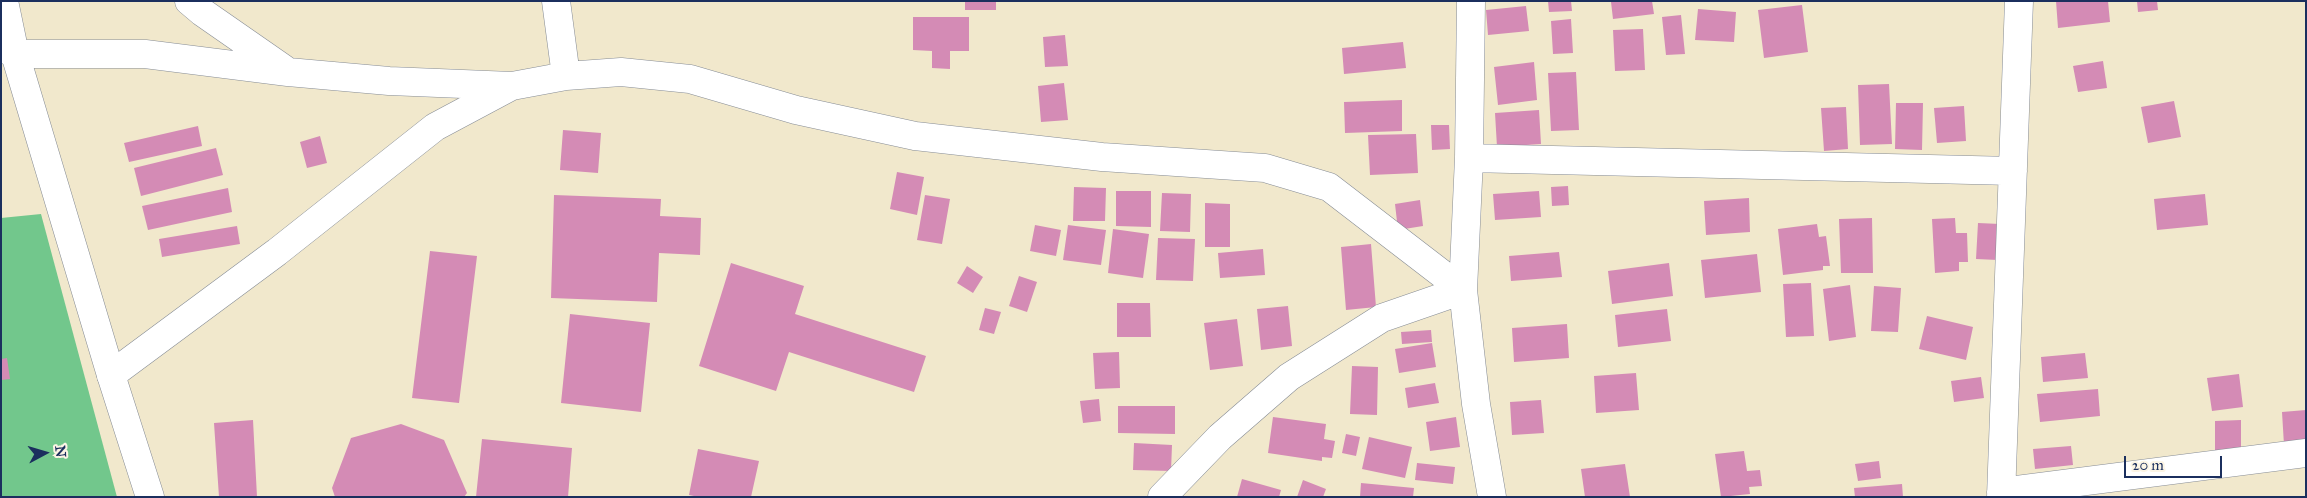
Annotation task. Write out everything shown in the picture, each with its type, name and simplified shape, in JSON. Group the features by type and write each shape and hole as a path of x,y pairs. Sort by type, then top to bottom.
{"street":[{"path":"4,1 8,51 150,497"},
{"path":"189,1 288,72"},
{"path":"556,1 566,76"},
{"path":"1471,1 1469,158 1463,290 1476,404 1492,497"},
{"path":"2019,1 2001,495 2306,453"},
{"path":"8,51 145,54 288,72 389,81 512,86 566,76 621,72 690,79 796,110 915,136 1102,157 1265,168 1329,187 1463,290"},
{"path":"111,375 277,252 435,127 512,86"},
{"path":"1469,158 2013,171"},
{"path":"1162,497 1220,437 1289,377 1382,318 1463,290"}],"green space":[{"path":"41,214 117,497 1,497 1,218"}],"building":[{"path":"965,1 996,1 996,10 965,10"},
{"path":"1548,1 1571,1 1572,11 1549,12"},
{"path":"1652,1 1654,14 1613,19 1611,2"},
{"path":"2056,1 2108,1 2110,22 2058,28"},
{"path":"2137,1 2157,1 2158,10 2138,12"},
{"path":"1802,5 1808,52 1764,58 1758,10"},
{"path":"1526,6 1529,31 1488,35 1486,10"},
{"path":"1698,9 1736,12 1734,42 1695,40"},
{"path":"1681,15 1685,54 1666,55 1662,17"},
{"path":"913,17 969,17 969,51 950,51 950,69 932,68 932,51 913,50"},
{"path":"1571,19 1573,53 1553,54 1551,21"},
{"path":"1643,29 1645,70 1615,71 1613,30"},
{"path":"1065,35 1068,66 1045,67 1043,37"},
{"path":"1403,42 1406,68 1344,74 1342,48"},
{"path":"2103,61 2107,88 2078,92 2073,66"},
{"path":"1534,62 1537,100 1498,105 1494,67"},
{"path":"1576,72 1579,130 1551,131 1548,73"},
{"path":"1064,83 1068,120 1041,122 1038,86"},
{"path":"1889,84 1892,144 1860,145 1858,85"},
{"path":"1402,100 1402,131 1345,133 1344,102"},
{"path":"2174,101 2181,137 2148,143 2141,107"},
{"path":"1896,103 1923,103 1922,150 1895,149"},
{"path":"1964,106 1966,141 1937,143 1934,108"},
{"path":"1846,107 1848,149 1824,151 1821,108"},
{"path":"1539,110 1541,144 1497,147 1495,113"},
{"path":"1431,125 1449,125 1450,149 1432,150"},
{"path":"198,126 202,146 129,162 124,143"},
{"path":"563,130 601,133 598,173 560,170"},
{"path":"1416,134 1418,173 1370,175 1368,135"},
{"path":"320,136 327,163 307,168 300,142"},
{"path":"216,148 223,175 141,196 134,168"},
{"path":"897,172 924,177 917,215 890,209"},
{"path":"1568,186 1569,205 1552,206 1551,187"},
{"path":"1074,187 1106,188 1105,221 1073,221"},
{"path":"228,188 232,212 148,230 142,206"},
{"path":"1116,191 1151,191 1151,227 1116,226"},
{"path":"1539,191 1541,217 1495,220 1493,194"},
{"path":"1162,193 1191,194 1190,232 1160,231"},
{"path":"2205,194 2208,225 2157,230 2154,199"},
{"path":"554,195 661,199 660,216 701,218 700,255 659,253 657,302 551,298"},
{"path":"925,195 950,199 942,244 917,240"},
{"path":"1749,198 1750,232 1706,235 1704,201"},
{"path":"1420,200 1423,226 1398,230 1395,204"},
{"path":"1205,203 1230,204 1230,247 1205,247"},
{"path":"1872,218 1873,273 1841,273 1839,219"},
{"path":"1955,218 1956,233 1967,233 1968,262 1959,262 1959,271 1935,273 1932,219"},
{"path":"1978,223 2000,224 1998,260 1976,259"},
{"path":"1817,224 1819,237 1826,236 1830,266 1823,266 1823,270 1783,275 1778,229"},
{"path":"1035,225 1061,230 1056,256 1030,251"},
{"path":"1068,225 1106,230 1101,265 1063,260"},
{"path":"237,226 240,244 162,257 159,239"},
{"path":"1113,229 1149,234 1143,278 1108,273"},
{"path":"1158,238 1195,239 1193,281 1156,280"},
{"path":"1371,244 1376,307 1346,310 1341,247"},
{"path":"1263,249 1265,275 1220,278 1218,253"},
{"path":"430,251 477,256 459,403 412,398"},
{"path":"1559,252 1562,277 1511,281 1509,256"},
{"path":"1757,254 1761,292 1705,298 1701,260"},
{"path":"731,263 804,286 795,314 926,356 914,392 789,352 776,391 699,366"},
{"path":"1669,263 1673,296 1612,304 1608,271"},
{"path":"967,266 983,277 973,293 957,283"},
{"path":"1019,276 1037,282 1027,312 1009,306"},
{"path":"1811,283 1814,336 1786,337 1783,284"},
{"path":"1850,285 1856,337 1829,341 1823,289"},
{"path":"1874,286 1901,288 1898,332 1871,331"},
{"path":"1117,303 1150,303 1151,337 1117,337"},
{"path":"1288,306 1292,346 1261,350 1257,309"},
{"path":"985,308 1001,312 994,334 979,330"},
{"path":"1667,309 1671,341 1618,347 1615,315"},
{"path":"570,314 650,323 641,412 561,403"},
{"path":"1927,316 1973,327 1966,360 1919,349"},
{"path":"1237,319 1243,366 1210,370 1204,323"},
{"path":"1567,324 1569,358 1514,362 1512,328"},
{"path":"1431,330 1432,342 1402,344 1401,332"},
{"path":"1432,343 1436,367 1399,373 1395,349"},
{"path":"1119,352 1120,388 1095,389 1093,353"},
{"path":"2085,353 2088,378 2043,382 2041,357"},
{"path":"7,358 10,379 1,380 1,359"},
{"path":"1352,366 1378,367 1377,415 1350,414"},
{"path":"1636,373 1639,410 1596,413 1594,376"},
{"path":"2239,374 2243,407 2212,411 2207,378"},
{"path":"1981,377 1984,398 1954,402 1951,381"},
{"path":"1435,383 1439,403 1408,408 1405,388"},
{"path":"2098,389 2100,416 2040,422 2037,394"},
{"path":"1099,399 1101,421 1083,423 1080,401"},
{"path":"1541,400 1544,433 1512,435 1510,402"},
{"path":"1118,406 1175,406 1175,434 1118,433"},
{"path":"2306,410 2306,443 2284,445 2282,412"},
{"path":"1273,417 1326,424 1324,439 1335,441 1332,458 1322,457 1322,461 1268,453"},
{"path":"1456,417 1460,447 1430,451 1426,422"},
{"path":"253,420 257,497 219,497 214,423"},
{"path":"2241,420 2241,451 2215,452 2215,421"},
{"path":"401,424 444,440 467,493 464,497 335,497 332,488 351,438"},
{"path":"1346,434 1360,437 1356,456 1342,453"},
{"path":"1369,437 1412,447 1405,478 1362,469"},
{"path":"482,439 572,448 568,497 476,497"},
{"path":"1134,443 1172,445 1171,471 1133,470"},
{"path":"2071,446 2073,465 2035,469 2033,449"},
{"path":"698,449 759,461 751,497 699,497 689,495"},
{"path":"1744,451 1747,471 1760,470 1762,486 1749,487 1750,494 1721,497 1715,454"},
{"path":"1879,461 1881,478 1858,481 1855,464"},
{"path":"1417,463 1455,467 1453,484 1415,480"},
{"path":"1625,464 1630,497 1585,497 1581,469"},
{"path":"1242,479 1281,490 1279,497 1237,497"},
{"path":"1303,480 1326,489 1323,497 1297,497"},
{"path":"1361,483 1414,488 1413,497 1360,497"},
{"path":"1902,484 1903,497 1855,497 1854,488"}]}
